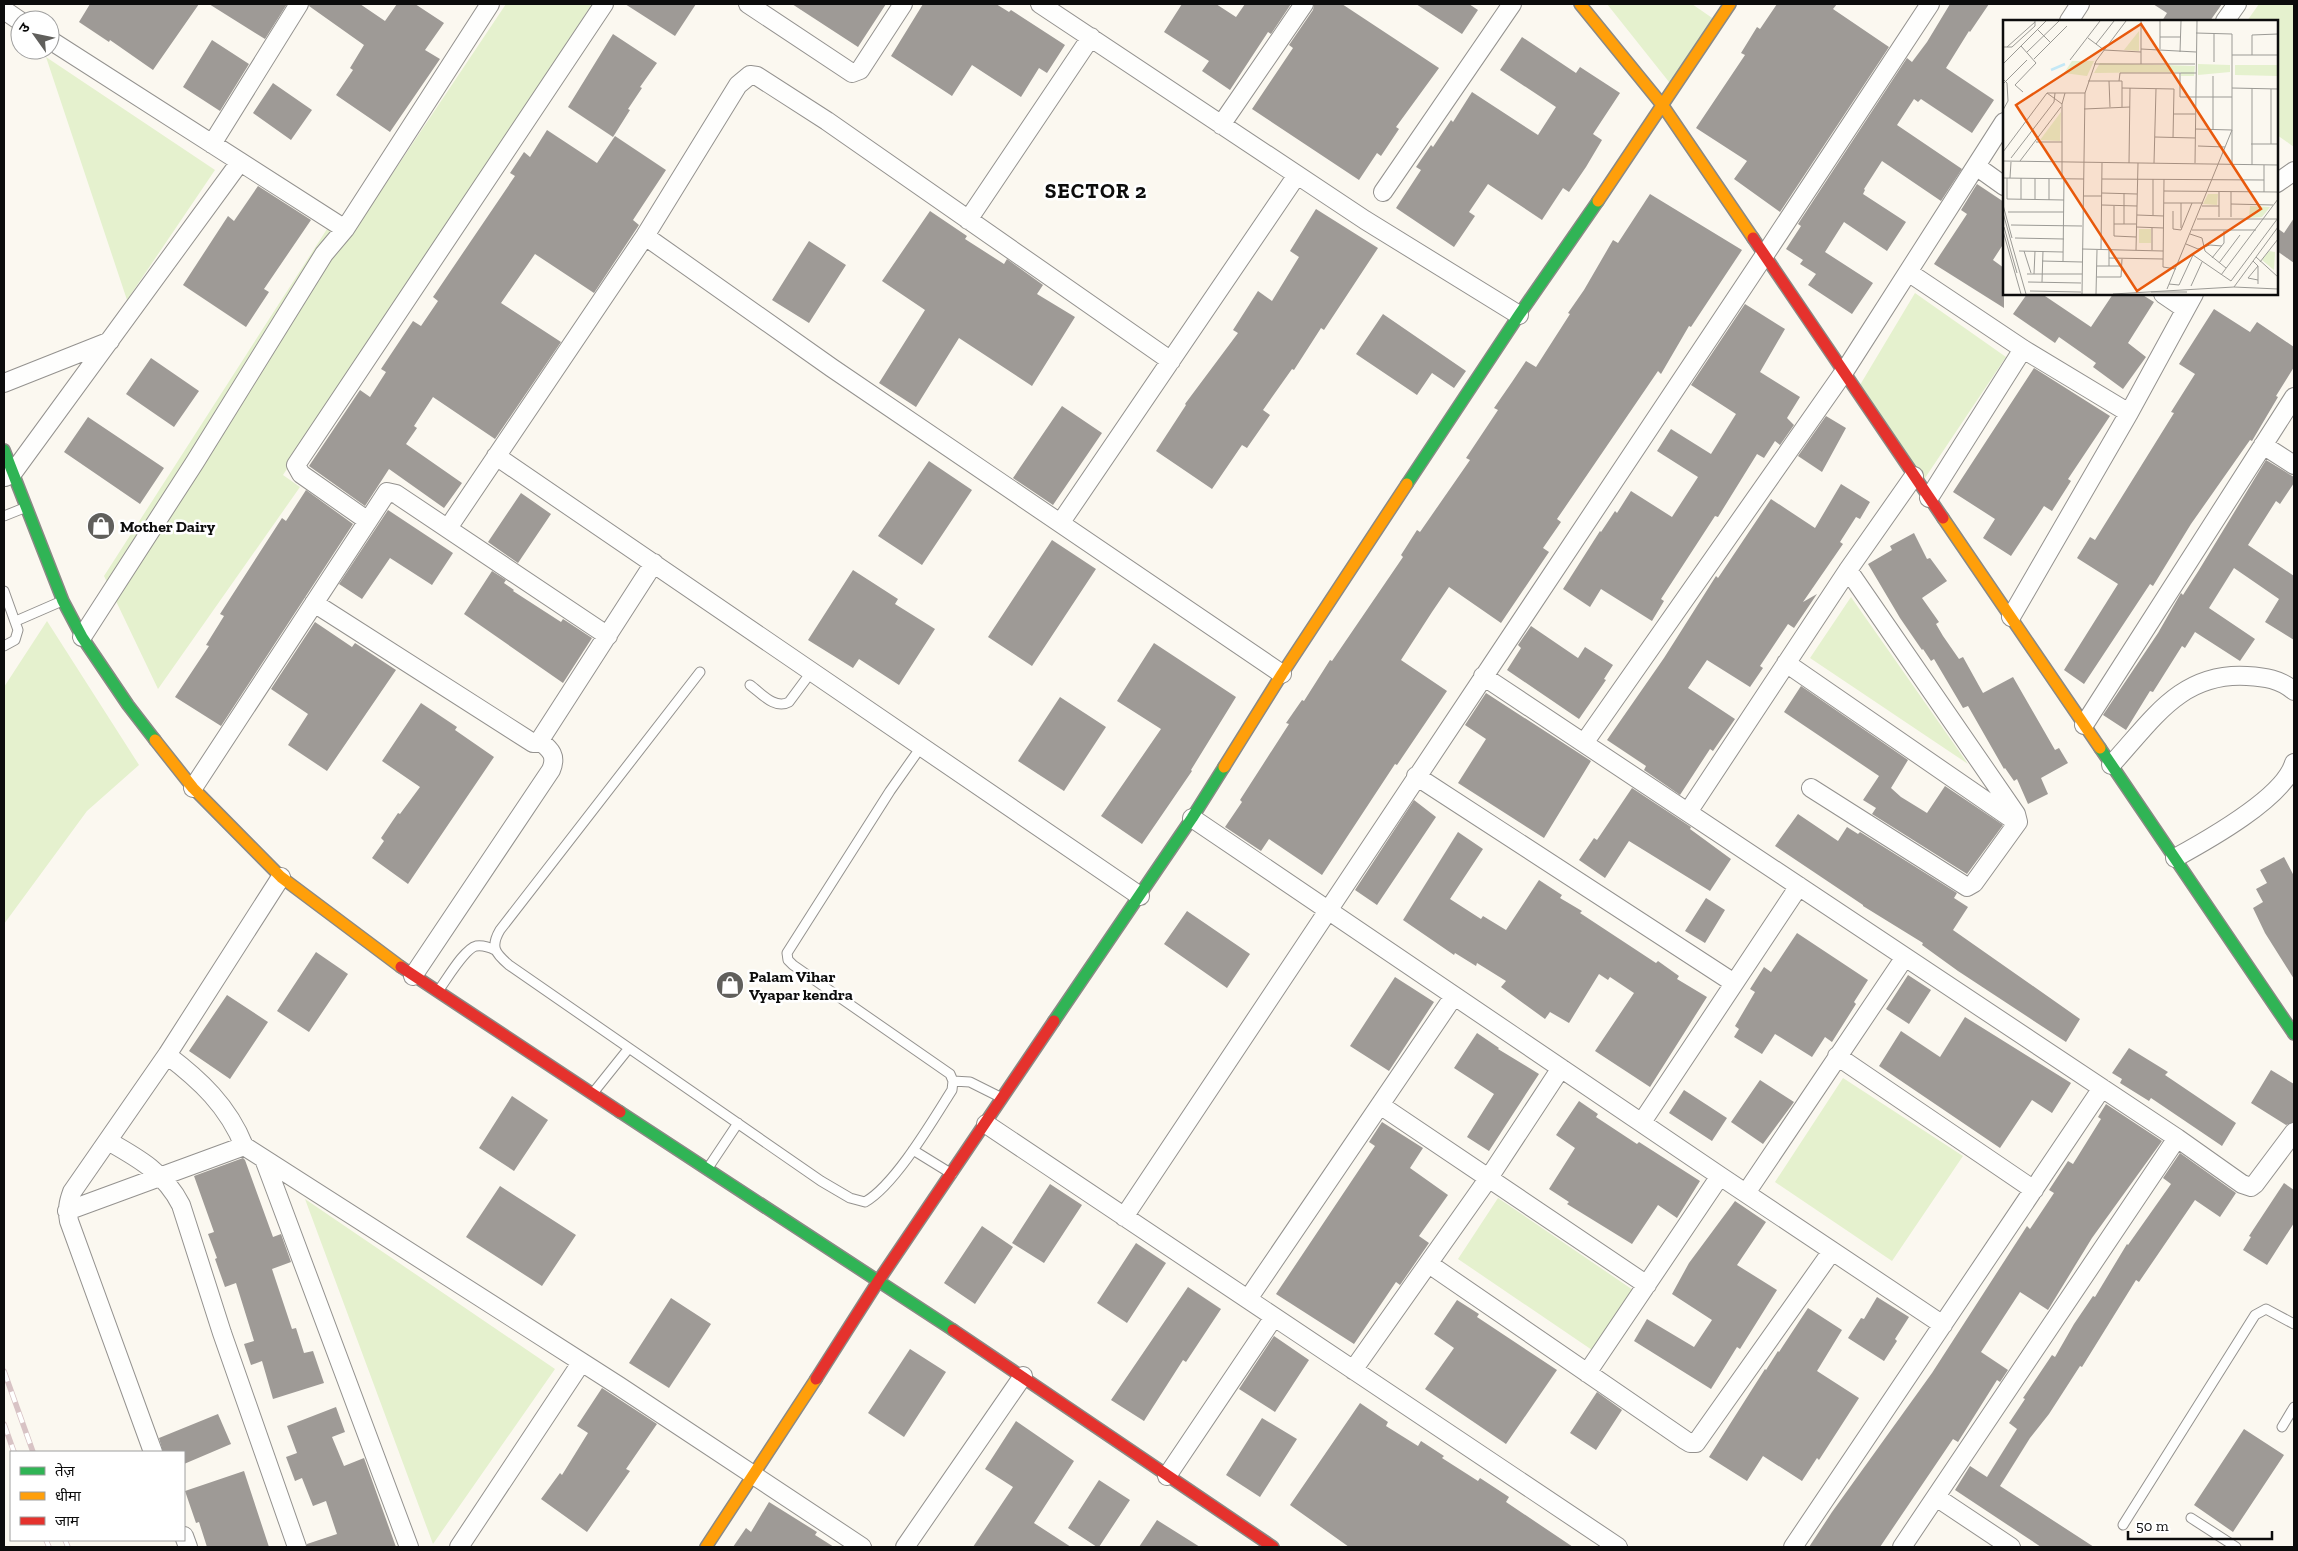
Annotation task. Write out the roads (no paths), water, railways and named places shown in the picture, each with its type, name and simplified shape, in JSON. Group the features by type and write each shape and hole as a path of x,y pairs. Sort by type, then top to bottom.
{"street":[{"path":"212,144 299,4"},
{"path":"82,637 195,462 324,254 345,229 490,4"},
{"path":"368,521 301,474 296,465 604,4"},
{"path":"748,4 852,73 860,70 903,4"},
{"path":"1040,4 1365,220 1519,316"},
{"path":"1221,125 1304,4"},
{"path":"1383,192 1512,4"},
{"path":"1580,4 1663,106 2294,1034"},
{"path":"706,1547 754,1476 879,1280 1140,896 1192,818 1282,674 1519,316 1663,106 1730,4"},
{"path":"1124,1216 1930,4"},
{"path":"2070,20 2080,4"},
{"path":"2226,20 2237,4"},
{"path":"968,220 1091,37"},
{"path":"60,46 345,229"},
{"path":"448,528 645,236 738,85 750,75 757,76 827,121 1171,361"},
{"path":"1584,743 1844,372 2003,124"},
{"path":"8,476 110,341 240,162"},
{"path":"1976,166 2003,185"},
{"path":"2278,182 2294,171"},
{"path":"1061,522 1297,175"},
{"path":"645,236 832,368 1282,674"},
{"path":"1908,272 2023,349 2129,413"},
{"path":"2011,617 2129,413 2190,301 2167,295"},
{"path":"4,383 110,341"},
{"path":"1929,498 2023,349"},
{"path":"2084,725 2294,397"},
{"path":"2263,445 2294,464"},
{"path":"4,450 8,476 24,507 63,601 82,637 128,705 193,788 281,877 413,976 879,1280 1273,1547"},
{"path":"496,456 1140,896"},
{"path":"1688,812 1848,570 1914,476"},
{"path":"193,788 387,492 391,491 448,528 608,636"},
{"path":"314,603 533,743 540,740 654,563"},
{"path":"1811,788 1967,887 1974,883 2018,822 2016,814 1848,570"},
{"path":"1786,663 2018,822"},
{"path":"1483,676 2177,1138 2242,1184 2251,1187 2294,1132"},
{"path":"2111,765 2176,696 2200,682 2222,677 2266,677 2279,681 2294,691"},
{"path":"413,976 552,770 554,764 552,751 540,740"},
{"path":"2175,858 2213,837 2267,798 2287,777 2294,763"},
{"path":"1416,776 1734,983"},
{"path":"1192,818 1832,1252 1943,1325"},
{"path":"153,1451 67,1211 72,1192 167,1055 281,877"},
{"path":"1642,1122 1799,886"},
{"path":"1746,1193 1904,957"},
{"path":"1248,1300 1454,996"},
{"path":"167,1055 192,1075 224,1109 237,1129 244,1146 580,1363 619,1386 862,1547"},
{"path":"1837,1056 2034,1190"},
{"path":"1353,1370 1488,1179 1561,1068"},
{"path":"1793,1547 2102,1088"},
{"path":"1380,1105 1647,1285"},
{"path":"986,1124 1618,1547"},
{"path":"1902,1547 2177,1138"},
{"path":"108,1141 147,1164 161,1175 175,1192 297,1547"},
{"path":"67,1211 244,1146"},
{"path":"264,1158 409,1547"},
{"path":"1587,1373 1720,1176"},
{"path":"1429,1264 1690,1443 1696,1443 1832,1252"},
{"path":"1167,1476 1274,1317"},
{"path":"459,1547 580,1363"},
{"path":"908,1546 1023,1376"},
{"path":"1936,1497 2001,1545"}],"lane":[{"path":"4,516 24,507"},
{"path":"4,591 16,621 18,636 13,642 4,646"},
{"path":"16,621 63,601"},
{"path":"750,685 776,704 784,704 789,702 812,671"},
{"path":"495,950 494,940 500,930 700,672"},
{"path":"438,992 466,952 474,946 483,946 495,950 509,965 821,1181 850,1198 865,1202 876,1196 913,1150 952,1090 953,1081 950,1074 788,960 787,953 892,786 921,747"},
{"path":"593,1094 629,1048"},
{"path":"953,1081 970,1082 1002,1098"},
{"path":"708,1168 738,1123"},
{"path":"913,1150 952,1174"},
{"path":"2123,1525 2255,1315 2266,1310 2294,1324"},
{"path":"2282,1427 2294,1407"},
{"path":"2191,1518 2236,1547"}],"railway":[{"path":"4,1371 33,1451"},
{"path":"4,1424 14,1451"},
{"path":"46,1541 49,1547"},
{"path":"65,1541 68,1547"}],"place":[{"name":"Mother Dairy","path":"101,526"},
{"name":"Palam Vihar Vyapar kendra","path":"730,985"}],"district":[{"name":"SECTOR 2","path":"1096,190"}]}
